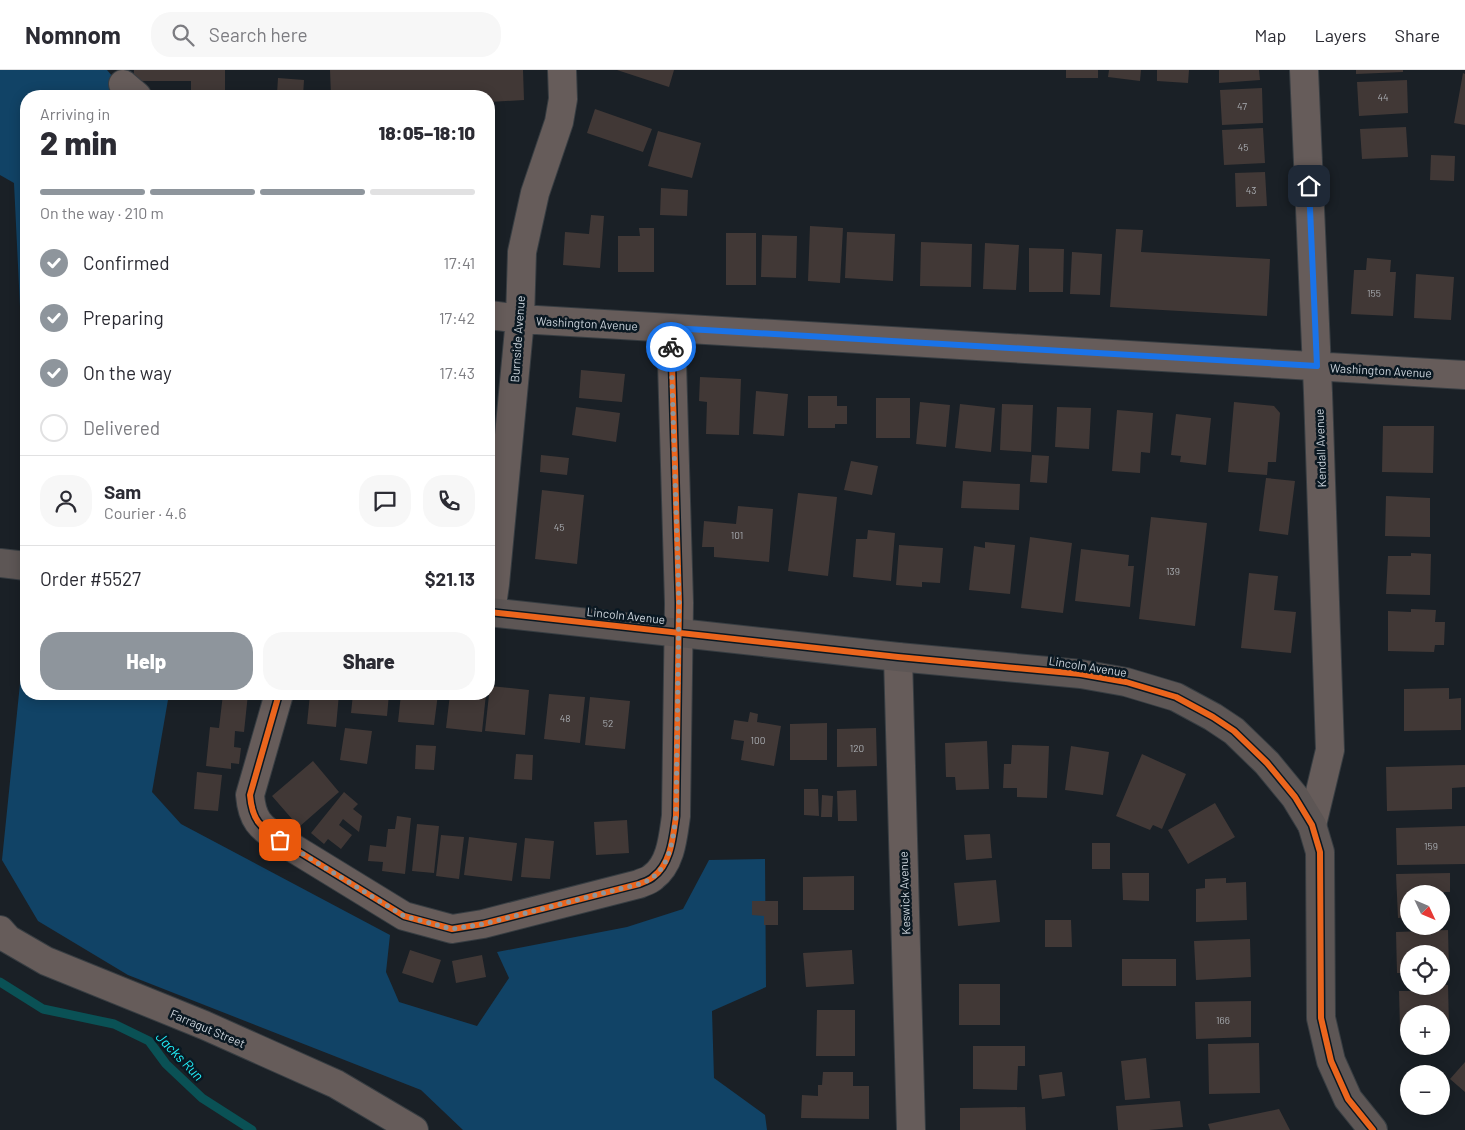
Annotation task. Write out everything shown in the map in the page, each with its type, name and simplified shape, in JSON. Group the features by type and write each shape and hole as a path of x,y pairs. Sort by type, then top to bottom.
{"street":[{"name":"Burnside Avenue","path":"495,589 520,319 522,252 535,193 558,122 562,98 562,70"},
{"name":"Kendall Avenue","path":"1304,70 1317,366 1330,750 1312,825"},
{"name":"Washington Avenue","path":"495,316 520,319 1465,375"},
{"path":"278,700 250,795 251,809 256,821 263,830 404,916 452,929 483,924 639,884 652,878 662,868 671,847 676,816 679,603 671,328"},
{"path":"0,563 20,565"},
{"name":"Lincoln Avenue","path":"495,613 898,657 1082,674 1126,682 1176,697 1212,716 1234,731 1267,763 1295,797 1312,825 1320,852 1321,1018 1331,1061 1348,1099 1373,1130"},
{"name":"Keswick Avenue","path":"898,657 911,1130"},
{"name":"Farragut Street","path":"0,930 8,938 46,961 204,1025 336,1084 414,1130"}],"shaded area":[{"path":"0,70 107,70 124,90 20,90 20,307 14,183 0,175"},
{"path":"20,684 20,700 168,700 152,792 181,824 390,935 386,972 399,1002 477,1026 509,978 497,952 627,927 683,909 709,860 765,859 766,987 712,1011 714,1078 765,1115 767,1130 463,1130 421,1090 128,975 38,921 2,860"}],"building":[{"path":"134,70 225,70 225,90 191,90 191,81 133,81"},
{"path":"330,70 523,70 524,100 495,102 495,90 331,90"},
{"path":"617,70 674,70 669,87"},
{"path":"1066,70 1098,70 1098,78 1066,78"},
{"path":"1109,70 1141,70 1140,81 1108,77"},
{"path":"1157,70 1189,70 1188,83 1157,81"},
{"path":"1219,70 1259,70 1260,80 1219,83"},
{"path":"1356,70 1403,70 1403,72 1356,74"},
{"path":"1463,73 1465,74 1465,125 1454,123"},
{"path":"278,78 304,80 303,90 277,90"},
{"path":"1407,80 1408,113 1359,116 1357,82"},
{"path":"1262,88 1263,123 1222,125 1220,90"},
{"path":"595,109 652,129 643,152 587,133"},
{"path":"1406,127 1408,157 1362,159 1360,129"},
{"path":"1263,128 1265,163 1224,165 1222,130"},
{"path":"658,131 701,143 692,178 648,166"},
{"path":"1431,155 1455,156 1454,181 1430,180"},
{"path":"1265,172 1267,206 1236,207 1235,173"},
{"path":"661,188 688,190 687,216 660,215"},
{"path":"591,215 604,216 600,268 563,265 565,232 589,234"},
{"path":"810,226 843,228 840,283 808,281"},
{"path":"639,228 654,228 654,272 618,272 618,236 640,236"},
{"path":"1116,229 1143,230 1141,252 1270,259 1267,316 1110,307"},
{"path":"847,232 895,234 893,281 845,278"},
{"path":"726,233 756,233 756,285 726,285"},
{"path":"762,235 797,236 796,278 761,277"},
{"path":"921,242 972,244 971,287 920,286"},
{"path":"985,243 1019,245 1016,290 983,289"},
{"path":"1029,248 1064,249 1063,292 1029,292"},
{"path":"1072,252 1102,254 1100,295 1070,294"},
{"path":"1367,258 1391,260 1390,272 1396,272 1393,316 1351,314 1354,270 1366,270"},
{"path":"1416,274 1454,277 1451,320 1414,318"},
{"path":"581,370 625,374 622,402 579,398"},
{"path":"700,377 741,379 739,435 706,434 707,402 699,401"},
{"path":"756,391 788,394 784,436 753,434"},
{"path":"808,396 837,396 837,406 847,406 847,424 835,424 835,428 808,428"},
{"path":"876,398 910,398 910,438 876,438"},
{"path":"920,402 950,405 946,447 916,444"},
{"path":"1234,402 1274,406 1280,413 1276,462 1268,462 1267,475 1228,472"},
{"path":"960,404 995,408 991,452 955,448"},
{"path":"1002,404 1033,405 1031,452 1000,450"},
{"path":"576,407 620,413 616,442 572,435"},
{"path":"1057,407 1091,408 1089,449 1055,447"},
{"path":"1117,410 1153,413 1150,453 1141,452 1140,473 1112,471"},
{"path":"1176,414 1211,418 1206,465 1180,462 1181,456 1171,455"},
{"path":"1383,426 1434,426 1433,473 1382,472"},
{"path":"541,455 569,458 567,475 540,472"},
{"path":"1032,455 1049,456 1047,483 1030,482"},
{"path":"851,461 878,466 872,495 844,490"},
{"path":"1266,478 1295,481 1288,535 1259,531"},
{"path":"963,481 1020,484 1019,510 961,508"},
{"path":"542,490 584,495 577,564 535,559"},
{"path":"798,493 837,497 828,576 788,571"},
{"path":"1386,496 1430,498 1430,537 1385,536"},
{"path":"738,506 773,509 769,562 714,557 714,547 702,547 704,521 736,524"},
{"path":"1151,517 1207,523 1195,626 1139,619"},
{"path":"868,530 895,533 891,581 853,577 856,539 867,539"},
{"path":"1030,537 1072,543 1063,613 1021,608"},
{"path":"985,542 1015,545 1010,594 969,590 974,546 985,548"},
{"path":"899,545 943,548 940,583 922,582 922,587 896,585"},
{"path":"1081,549 1129,555 1128,566 1134,566 1130,607 1075,601"},
{"path":"1411,553 1431,554 1430,595 1386,594 1388,556 1411,556"},
{"path":"1249,573 1278,576 1274,610 1296,612 1291,653 1241,648"},
{"path":"1411,609 1436,610 1435,622 1445,622 1444,645 1435,645 1434,652 1388,651 1388,611 1411,612"},
{"path":"495,687 529,690 525,735 485,731 488,700 495,700"},
{"path":"1449,688 1449,699 1461,698 1461,730 1404,731 1404,689"},
{"path":"549,694 585,697 580,743 544,739"},
{"path":"590,697 630,701 625,749 585,745"},
{"path":"222,700 247,700 244,732 235,731 234,747 241,748 239,764 231,763 231,769 206,766 210,727 219,728"},
{"path":"309,700 338,700 336,727 307,724"},
{"path":"352,700 388,700 387,716 351,713"},
{"path":"400,700 437,700 434,725 398,722"},
{"path":"449,700 485,700 482,732 446,728"},
{"path":"750,712 758,714 757,722 781,726 774,766 741,760 744,741 731,739 734,720 748,722"},
{"path":"827,723 827,760 790,760 790,724"},
{"path":"345,728 372,731 367,764 340,760"},
{"path":"876,728 877,766 837,767 837,729"},
{"path":"987,741 989,789 956,790 955,777 946,777 945,743"},
{"path":"416,745 436,746 434,770 415,769"},
{"path":"1012,745 1049,746 1047,798 1017,797 1017,788 1003,788 1004,764 1011,764"},
{"path":"1071,746 1109,752 1103,795 1065,790"},
{"path":"516,754 533,755 532,780 514,779"},
{"path":"1142,754 1186,774 1162,829 1153,825 1150,830 1116,816"},
{"path":"313,761 339,792 299,827 272,796"},
{"path":"1465,765 1465,787 1452,788 1452,809 1387,811 1386,767"},
{"path":"197,772 222,775 218,811 194,809"},
{"path":"804,789 818,789 819,816 804,815"},
{"path":"856,790 857,821 838,821 837,791"},
{"path":"344,792 358,804 353,809 362,816 359,832 343,819 339,825 352,835 341,849 328,839 324,844 311,833"},
{"path":"822,795 833,796 832,817 821,817"},
{"path":"1215,803 1235,837 1188,864 1168,830"},
{"path":"397,816 411,818 405,874 382,871 383,862 368,861 370,845 386,847 388,829 395,829"},
{"path":"627,820 629,853 596,855 594,822"},
{"path":"417,824 439,826 434,873 412,871"},
{"path":"1465,826 1465,864 1397,865 1396,828"},
{"path":"990,834 992,858 966,860 964,835"},
{"path":"441,835 464,837 459,879 436,876"},
{"path":"469,837 517,843 512,881 464,875"},
{"path":"525,838 554,841 550,879 521,877"},
{"path":"1092,843 1110,843 1110,869 1092,869"},
{"path":"1122,873 1149,873 1149,901 1123,900"},
{"path":"1450,873 1450,885 1400,885 1400,918 1398,918 1396,874"},
{"path":"854,876 854,910 803,910 803,877"},
{"path":"1226,878 1226,883 1246,882 1247,920 1196,922 1196,889 1205,888 1205,879"},
{"path":"996,880 1000,922 958,926 954,883"},
{"path":"752,901 778,901 778,925 764,925 764,916 752,915"},
{"path":"1045,920 1071,920 1072,947 1045,947"},
{"path":"1396,932 1400,932 1400,935 1448,935 1448,945 1400,945 1400,973 1397,973"},
{"path":"1250,939 1251,977 1196,980 1194,941"},
{"path":"410,950 441,960 433,983 402,973"},
{"path":"852,950 854,984 806,987 803,953"},
{"path":"482,955 486,977 456,983 452,961"},
{"path":"1122,959 1176,959 1176,986 1122,986"},
{"path":"959,984 1000,984 1000,1025 959,1025"},
{"path":"1399,991 1400,995 1448,995 1448,1005 1400,1005 1400,1029"},
{"path":"1251,1001 1251,1037 1196,1039 1195,1002"},
{"path":"817,1010 855,1010 855,1056 816,1056"},
{"path":"1259,1043 1260,1093 1209,1094 1208,1044"},
{"path":"973,1046 1025,1046 1025,1066 1018,1066 1017,1090 973,1089"},
{"path":"1146,1058 1150,1098 1125,1100 1121,1061"},
{"path":"1465,1062 1465,1092 1450,1079"},
{"path":"823,1072 853,1072 853,1086 869,1086 869,1119 801,1118 802,1095 818,1096 818,1085 822,1085"},
{"path":"1062,1072 1065,1096 1042,1099 1039,1075"},
{"path":"1180,1101 1183,1127 1118,1130 1116,1106"},
{"path":"1025,1107 1026,1130 960,1130 960,1108"},
{"path":"1279,1109 1290,1130 1210,1130 1208,1124"}],"waterway":[{"name":"Jacks Run","path":"0,982 43,1009 114,1024 149,1041 166,1064 202,1098 252,1130"}],"cycle path":[{"path":"277,700 250,795 255,817 262,827 280,840 404,916 452,929 483,924 639,884 659,872 670,850 676,816 679,603 671,328"},
{"path":"495,613 898,657 1081,674 1126,682 1176,697 1213,717 1234,731 1267,763 1295,797 1312,825 1320,852 1321,1018 1331,1061 1348,1099 1373,1130"}],"way so far":[{"path":"280,840 404,916 452,929 483,924 639,884 652,878 662,868 671,847 676,816 679,603 671,347"}],"route":[{"path":"671,347 671,328 1317,366 1309,186"}]}
